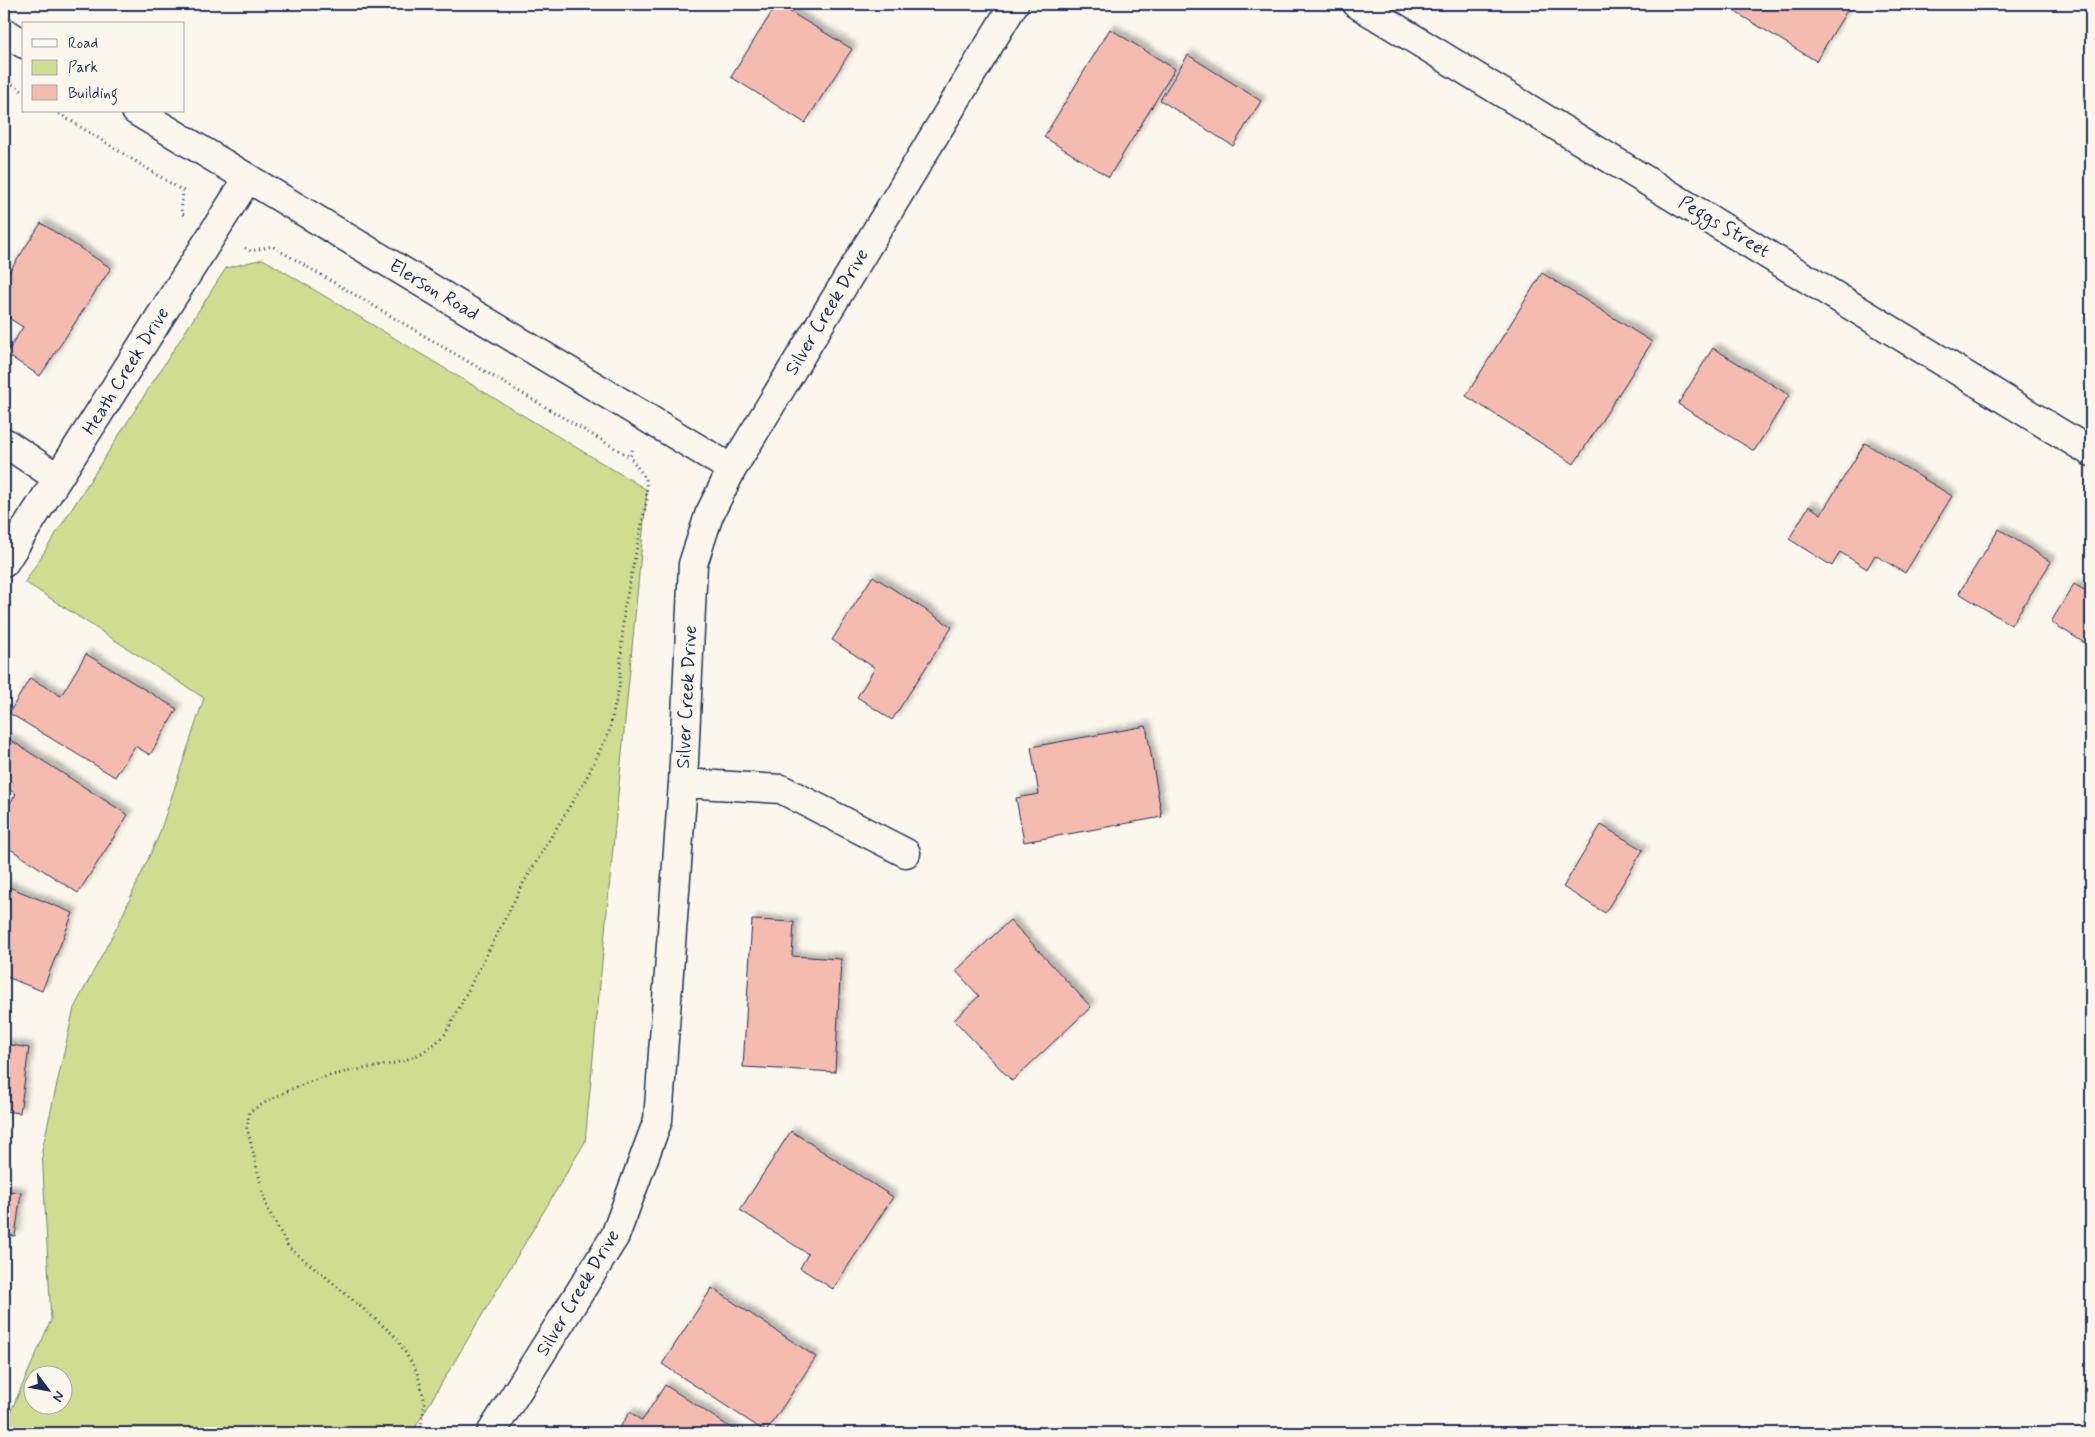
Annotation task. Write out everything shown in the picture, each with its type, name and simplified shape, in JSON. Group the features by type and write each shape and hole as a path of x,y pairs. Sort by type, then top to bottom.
{"street":[{"name":"Silver Creek Drive","path":"491,1433 615,1236 658,1120 683,783 693,564 709,515 732,469 1014,4"},
{"name":"Peggs Street","path":"1357,4 2091,452"},
{"path":"4,32 22,43"},
{"name":"Elerson Road","path":"138,112 732,469"},
{"name":"Heath Creek Drive","path":"4,563 248,178"},
{"path":"4,442 58,478"},
{"path":"683,783 781,790 906,853"}],"path":[{"path":"4,79 22,91"},
{"path":"57,112 183,191 181,213 251,251 272,246 630,457 646,479 647,499 624,610 619,688 609,732 586,779 524,882 446,1033 432,1049 405,1062 333,1075 275,1096 249,1112 247,1128 267,1208 289,1248 320,1271 396,1337 417,1372 425,1402 420,1433"},
{"path":"630,457 646,417"}],"green space":[{"path":"263,259 647,490 585,1142 412,1433 4,1433 4,1427 22,1386 22,1414 72,1414 72,1364 32,1364 51,1320 42,1150 74,1008 118,925 159,835 204,698 25,582 226,268"}],"building":[{"path":"777,4 852,49 805,123 731,77"},
{"path":"1722,4 1851,4 1816,61"},
{"path":"1110,29 1175,69 1109,177 1044,137"},
{"path":"1188,55 1261,101 1233,146 1160,100"},
{"path":"41,223 111,268 40,376 6,354 23,327 4,315 4,280"},
{"path":"1542,273 1652,342 1574,464 1466,396"},
{"path":"1713,348 1789,395 1754,451 1678,404"},
{"path":"1865,443 1952,496 1905,573 1875,555 1867,569 1840,552 1832,566 1789,539 1809,506 1821,514"},
{"path":"1999,529 2051,562 2011,625 1959,593"},
{"path":"873,576 952,627 892,720 857,697 875,668 832,640"},
{"path":"2074,584 2091,594 2091,647 2051,622"},
{"path":"86,654 177,709 150,755 135,746 115,777 9,713 30,678 61,696"},
{"path":"1146,726 1162,817 1024,842 1016,798 1039,794 1031,747"},
{"path":"4,736 128,815 78,893 4,845 4,813 16,794 4,786"},
{"path":"1601,825 1643,850 1605,913 1563,887"},
{"path":"4,885 73,913 42,991 4,976"},
{"path":"752,920 794,922 792,956 841,959 835,1072 743,1067"},
{"path":"1010,920 1091,1007 1012,1081 954,1020 979,996 956,971"},
{"path":"4,1044 29,1048 20,1113 4,1111"},
{"path":"791,1131 893,1197 833,1289 800,1268 808,1254 740,1210"},
{"path":"4,1190 21,1193 15,1236 4,1235"},
{"path":"712,1288 816,1357 766,1432 662,1364"},
{"path":"665,1385 739,1433 616,1433 630,1412 642,1421"}]}
